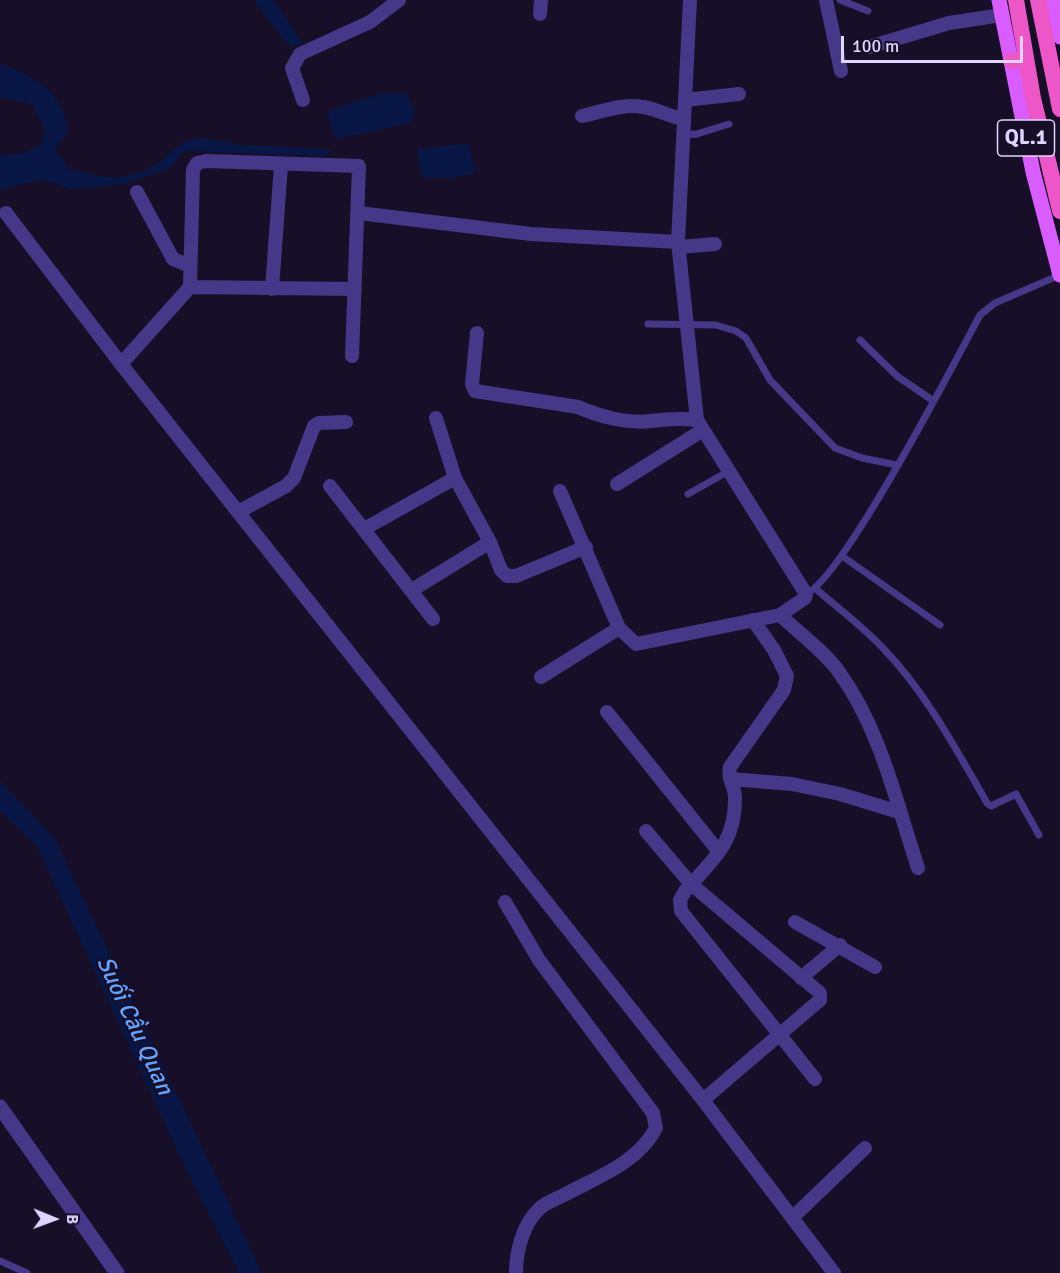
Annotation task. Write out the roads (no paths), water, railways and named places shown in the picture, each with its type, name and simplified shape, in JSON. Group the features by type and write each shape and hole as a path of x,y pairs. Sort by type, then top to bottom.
{"highway":[{"name":"QL.1","path":"1016,0 1019,60 1060,211"},
{"name":"QL.1","path":"1038,0 1060,109"}],"main road":[{"path":"1053,0 1060,36"},
{"name":"QL.1","path":"1001,7 1019,60 1033,172 1060,275"}],"street":[{"path":"303,100 292,68 300,54 370,22 399,0"},
{"path":"540,14 541,0"},
{"path":"560,491 619,628 636,644 780,615 803,601 811,591 700,425 678,245 690,0"},
{"path":"826,0 841,71"},
{"path":"869,47 1001,7"},
{"path":"685,100 739,94"},
{"path":"582,116 625,106 644,107 665,116 684,119"},
{"path":"121,364 190,287 193,170 197,163 206,161 359,166 352,356"},
{"path":"272,289 281,165"},
{"path":"137,192 173,259 190,266"},
{"path":"6,213 121,364 240,510 703,1100 834,1273"},
{"path":"359,213 531,234 678,245 715,244"},
{"path":"190,287 355,289"},
{"path":"477,333 472,389 481,394 578,407 592,414 633,420 650,421 672,417 700,425"},
{"path":"436,418 455,478 490,542 501,570 507,576 516,576 586,547"},
{"path":"240,510 286,486 294,478 314,426 319,423 346,422"},
{"path":"617,484 700,425"},
{"path":"364,529 455,478"},
{"path":"330,486 433,619"},
{"path":"412,590 490,542"},
{"path":"780,615 838,670 864,712 888,772 918,868"},
{"path":"753,620 774,650 787,676 784,690 730,768 730,779 735,793 735,817 728,842 680,900 681,911 815,1079"},
{"path":"541,677 619,628"},
{"path":"607,712 719,852"},
{"path":"730,779 792,784 840,794 899,812"},
{"path":"646,831 691,884 820,993 820,1000 703,1100"},
{"path":"505,902 539,960 653,1113 656,1128 648,1144 629,1160 540,1209 524,1231 516,1259 516,1273"},
{"path":"795,922 840,945 875,967"},
{"path":"801,978 840,945"},
{"path":"0,1107 117,1273"},
{"path":"792,1218 865,1148"}],"lane":[{"path":"840,0 868,11"},
{"path":"684,135 697,134 729,124"},
{"path":"1039,835 1016,795 996,805 991,806 987,802 941,726 900,667 864,629 811,591 842,556 897,465 980,315 995,303 1060,275"},
{"path":"648,324 716,325 741,335 746,338 770,380 835,448 862,459 897,465"},
{"path":"860,340 897,376 932,400"},
{"path":"688,494 729,471"},
{"path":"842,556 940,625"},
{"path":"0,1261 27,1273"}],"water":[{"path":"254,0 273,0 303,43 292,47 282,38"},
{"path":"0,64 39,82 47,88 60,105 68,129 55,149 69,170 114,178 142,172 162,160 183,142 201,138 244,145 333,150 325,156 184,151 170,168 124,184 71,189 43,179 0,190 0,156 25,153 41,144 45,129 32,104 0,97"},
{"path":"380,94 407,94 415,112 412,123 336,139 327,113 341,106"},
{"path":"469,143 476,173 451,178 423,177 418,162 418,149"},
{"name":"Suối Cầu Quan","path":"0,781 55,839 262,1273 239,1273 183,1163 37,846 0,811"}]}
